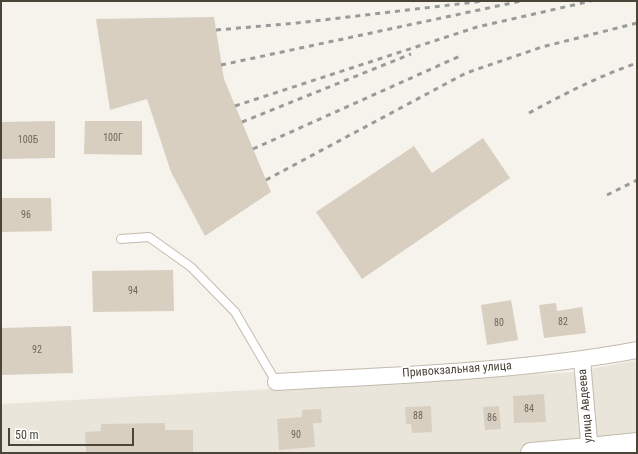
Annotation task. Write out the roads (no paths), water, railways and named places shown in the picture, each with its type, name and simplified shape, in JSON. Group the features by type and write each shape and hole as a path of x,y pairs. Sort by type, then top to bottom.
{"street":[{"name":"Привокзальная улица","path":"276,382 464,371 582,360 637,350"},
{"name":"улица Авдеева","path":"582,360 589,451"},
{"path":"531,453 589,451 637,442"}],"lane":[{"path":"121,239 149,237 191,267 235,312 276,382"}],"railway":[{"path":"216,30 297,23 484,1"},
{"path":"221,65 521,1"},
{"path":"235,106 477,27 591,1"},
{"path":"266,180 466,73 542,47 637,23"},
{"path":"242,122 411,54"},
{"path":"253,149 460,56"},
{"path":"529,113 582,86 637,63"},
{"path":"607,195 637,180"}]}
